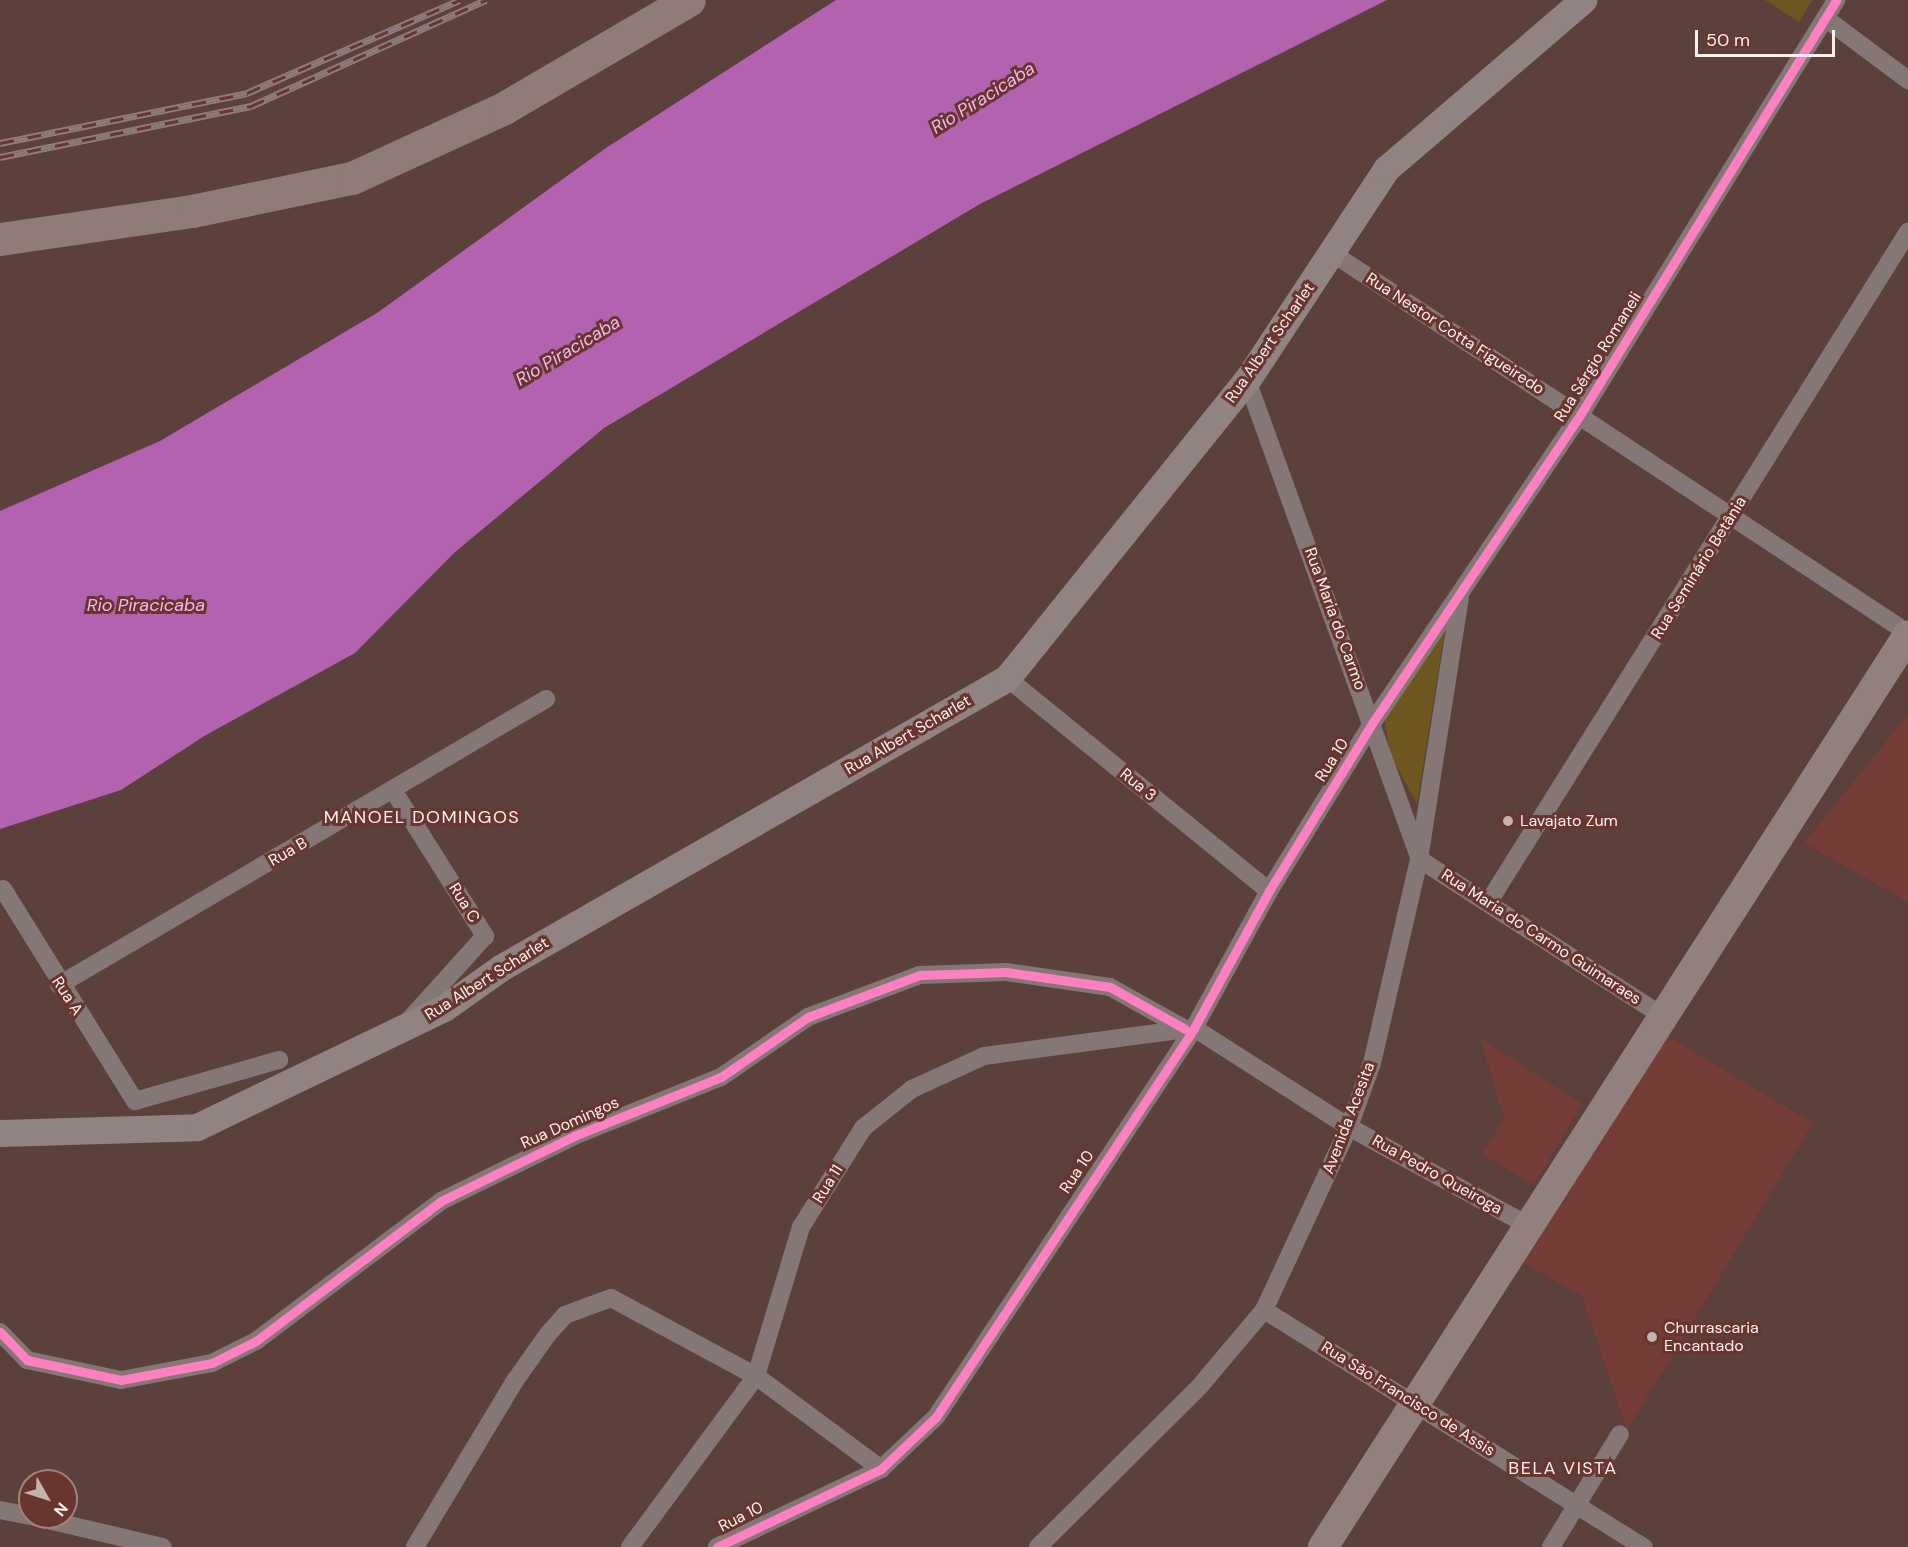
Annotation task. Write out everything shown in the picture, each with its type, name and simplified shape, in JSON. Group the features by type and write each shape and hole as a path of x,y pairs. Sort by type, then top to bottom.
{"highway":[{"path":"0,238 192,211 352,178 504,108 689,0"}],"main road":[{"name":"Rua Albert Scharlet","path":"0,1132 197,1127 398,1033 1006,678 1247,380 1386,169 1583,0"},
{"path":"1323,1547 1908,634"}],"street":[{"name":"Rua Sérgio Romaneli","path":"1373,722 1580,415 1836,0"},
{"path":"1825,18 1908,80"},
{"name":"Rua Seminário Betânia","path":"1488,903 1733,515 1908,232"},
{"name":"Rua Nestor Cotta Figueiredo","path":"1332,253 1733,515 1908,634"},
{"name":"Rua Maria do Carmo","path":"1247,380 1373,722 1419,859"},
{"name":"Avenida Acesita","path":"1038,1547 1200,1386 1264,1310 1349,1127 1371,1063 1419,859 1461,593"},
{"name":"Rua 3","path":"1006,678 1269,891"},
{"name":"Rua B","path":"59,985 546,699"},
{"name":"Rua 10","path":"717,1547 881,1469 936,1417 1190,1028 1269,891 1373,722"},
{"name":"Rua C","path":"393,790 485,936 398,1033"},
{"name":"Rua Maria do Carmo Guimaraes","path":"1419,859 1663,1016"},
{"name":"Rua A","path":"3,889 59,985 135,1101 279,1060"},
{"name":"Rua Domingos","path":"0,1332 27,1360 121,1380 212,1363 256,1341 441,1201 574,1136 721,1077 808,1017 920,975 1006,972 1110,987 1190,1028"},
{"name":"Rua Pedro Queiroga","path":"1190,1028 1349,1127 1529,1226"},
{"name":"Rua 11","path":"630,1547 756,1376 801,1227 863,1128 912,1089 984,1056 1190,1028"},
{"path":"415,1547 513,1382 548,1334 565,1314 611,1298 756,1376 881,1469"},
{"name":"Rua São Francisco de Assis","path":"1264,1310 1644,1547"},
{"path":"1551,1547 1620,1434"},
{"path":"0,1510 18,1514"},
{"path":"78,1527 162,1547"}],"shaded area":[{"path":"1765,0 1812,0 1799,22"},
{"path":"1445,630 1417,804 1390,754 1384,716"},
{"path":"1908,714 1908,902 1804,843"},
{"path":"1666,1035 1813,1123 1627,1430 1582,1296 1520,1261"},
{"path":"1480,1038 1582,1104 1534,1185 1482,1154 1504,1118"}],"water":[{"name":"Rio Piracicaba","path":"836,0 1387,0 980,204 604,428 454,553 355,653 206,735 121,790 0,829 0,511 160,441 377,313 606,148"}],"railway":[{"path":"0,143 247,93 460,0"},
{"path":"0,157 251,106 486,0"}],"cycle path":[{"path":"717,1547 881,1469 936,1417 1194,1028 1269,891 1373,722 1580,415 1836,0"},
{"path":"0,1332 27,1360 121,1380 212,1363 256,1341 441,1201 574,1136 721,1077 808,1017 920,975 1006,972 1110,987 1185,1029"}],"place":[{"name":"Lavajato Zum","path":"1508,821"},
{"name":"Churrascaria Encantado","path":"1652,1337"}],"district":[{"name":"MANOEL DOMINGOS","path":"422,817"},
{"name":"BELA VISTA","path":"1563,1468"}]}
